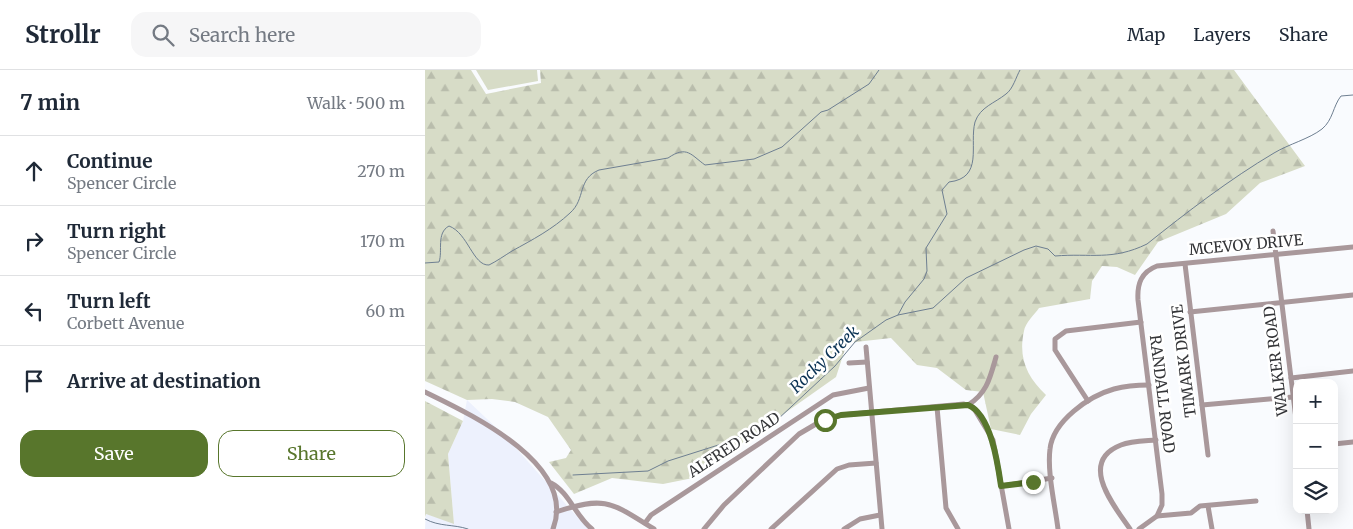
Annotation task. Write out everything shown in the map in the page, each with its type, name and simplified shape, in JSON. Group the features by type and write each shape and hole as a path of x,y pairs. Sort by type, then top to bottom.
{"street":[{"name":"WALKER ROAD","path":"1273,231 1293,396"},
{"name":"MCEVOY DRIVE","path":"1144,275 1157,266 1353,248"},
{"name":"TIMARK DRIVE","path":"1185,264 1208,455"},
{"name":"RANDALL ROAD","path":"1144,275 1137,290 1163,501 1157,516"},
{"path":"1190,312 1353,296"},
{"path":"1088,401 1055,350 1055,339 1066,331 1141,322"},
{"path":"866,347 882,529"},
{"path":"704,529 724,505 806,430 833,417 871,412 968,405 981,396 987,388 996,357"},
{"path":"849,363 867,362"},
{"path":"1291,378 1353,371"},
{"path":"1059,529 1050,451 1053,436 1063,422 1088,401 1115,389 1149,385"},
{"name":"ALFRED ROAD","path":"645,523 651,515 833,395 869,388"},
{"path":"425,392 504,438 538,465 550,483 556,512 553,529"},
{"path":"1202,405 1293,396"},
{"path":"968,405 974,409 993,440 1009,529"},
{"path":"937,407 946,508 958,529"},
{"path":"1130,529 1103,487 1100,473 1102,464 1109,453 1119,446 1156,440"},
{"path":"1338,444 1353,442"},
{"path":"771,529 827,476 837,469 855,464 876,463"},
{"path":"1001,486 1052,478"},
{"path":"550,483 559,489 592,529"},
{"path":"1139,529 1157,516 1191,513 1200,506 1255,501"},
{"path":"556,512 588,502 607,502 654,529"},
{"path":"1208,506 1211,529"},
{"path":"1307,514 1309,529"},
{"path":"844,529 860,518 880,515"}],"shaded area":[{"path":"467,400 505,436 588,529 425,529 426,514 454,523 448,454 463,421"}],"green space":[{"path":"425,70 471,70 486,94 541,83 540,70 1234,70 1305,166 1260,183 1226,214 1158,242 1135,275 1117,267 1102,266 1092,281 1090,299 1039,308 1025,328 1022,350 1029,374 1046,395 1031,414 1020,435 991,429 983,392 966,390 937,368 917,365 891,338 847,343 836,377 693,478 663,484 612,478 574,494 549,462 566,458 571,450 548,417 515,402 492,399 467,400 425,381"},
{"path":"476,70 537,70 538,81 488,90"},
{"path":"425,401 463,421 448,454 454,524 426,514 425,517"}],"waterway":[{"path":"425,263 439,262 441,238 445,229 449,226 461,235 474,255 483,264 489,265 542,234 570,213 575,208 587,179 599,170 668,158 680,152 692,155 705,165 754,159 782,147 821,112 828,110 869,84 879,70"},
{"name":"Rocky Creek","path":"898,315 905,302 924,279 927,271 926,248 947,214 942,190 949,182 960,179 967,174 971,167 977,117 984,109 1008,92 1020,70"},
{"path":"573,475 648,471 668,461 731,441 742,434 777,420 835,366 855,342 886,320 898,315 933,308 966,278 1024,250 1036,246 1048,249 1055,256 1101,255 1123,253 1147,244 1241,174 1274,153 1322,129 1341,96 1353,95"},
{"name":"Rocky Creek","path":"425,519 468,529"}],"route":[{"path":"825,420 841,415 968,405 973,407 993,440 1001,486 1033,482"}]}
